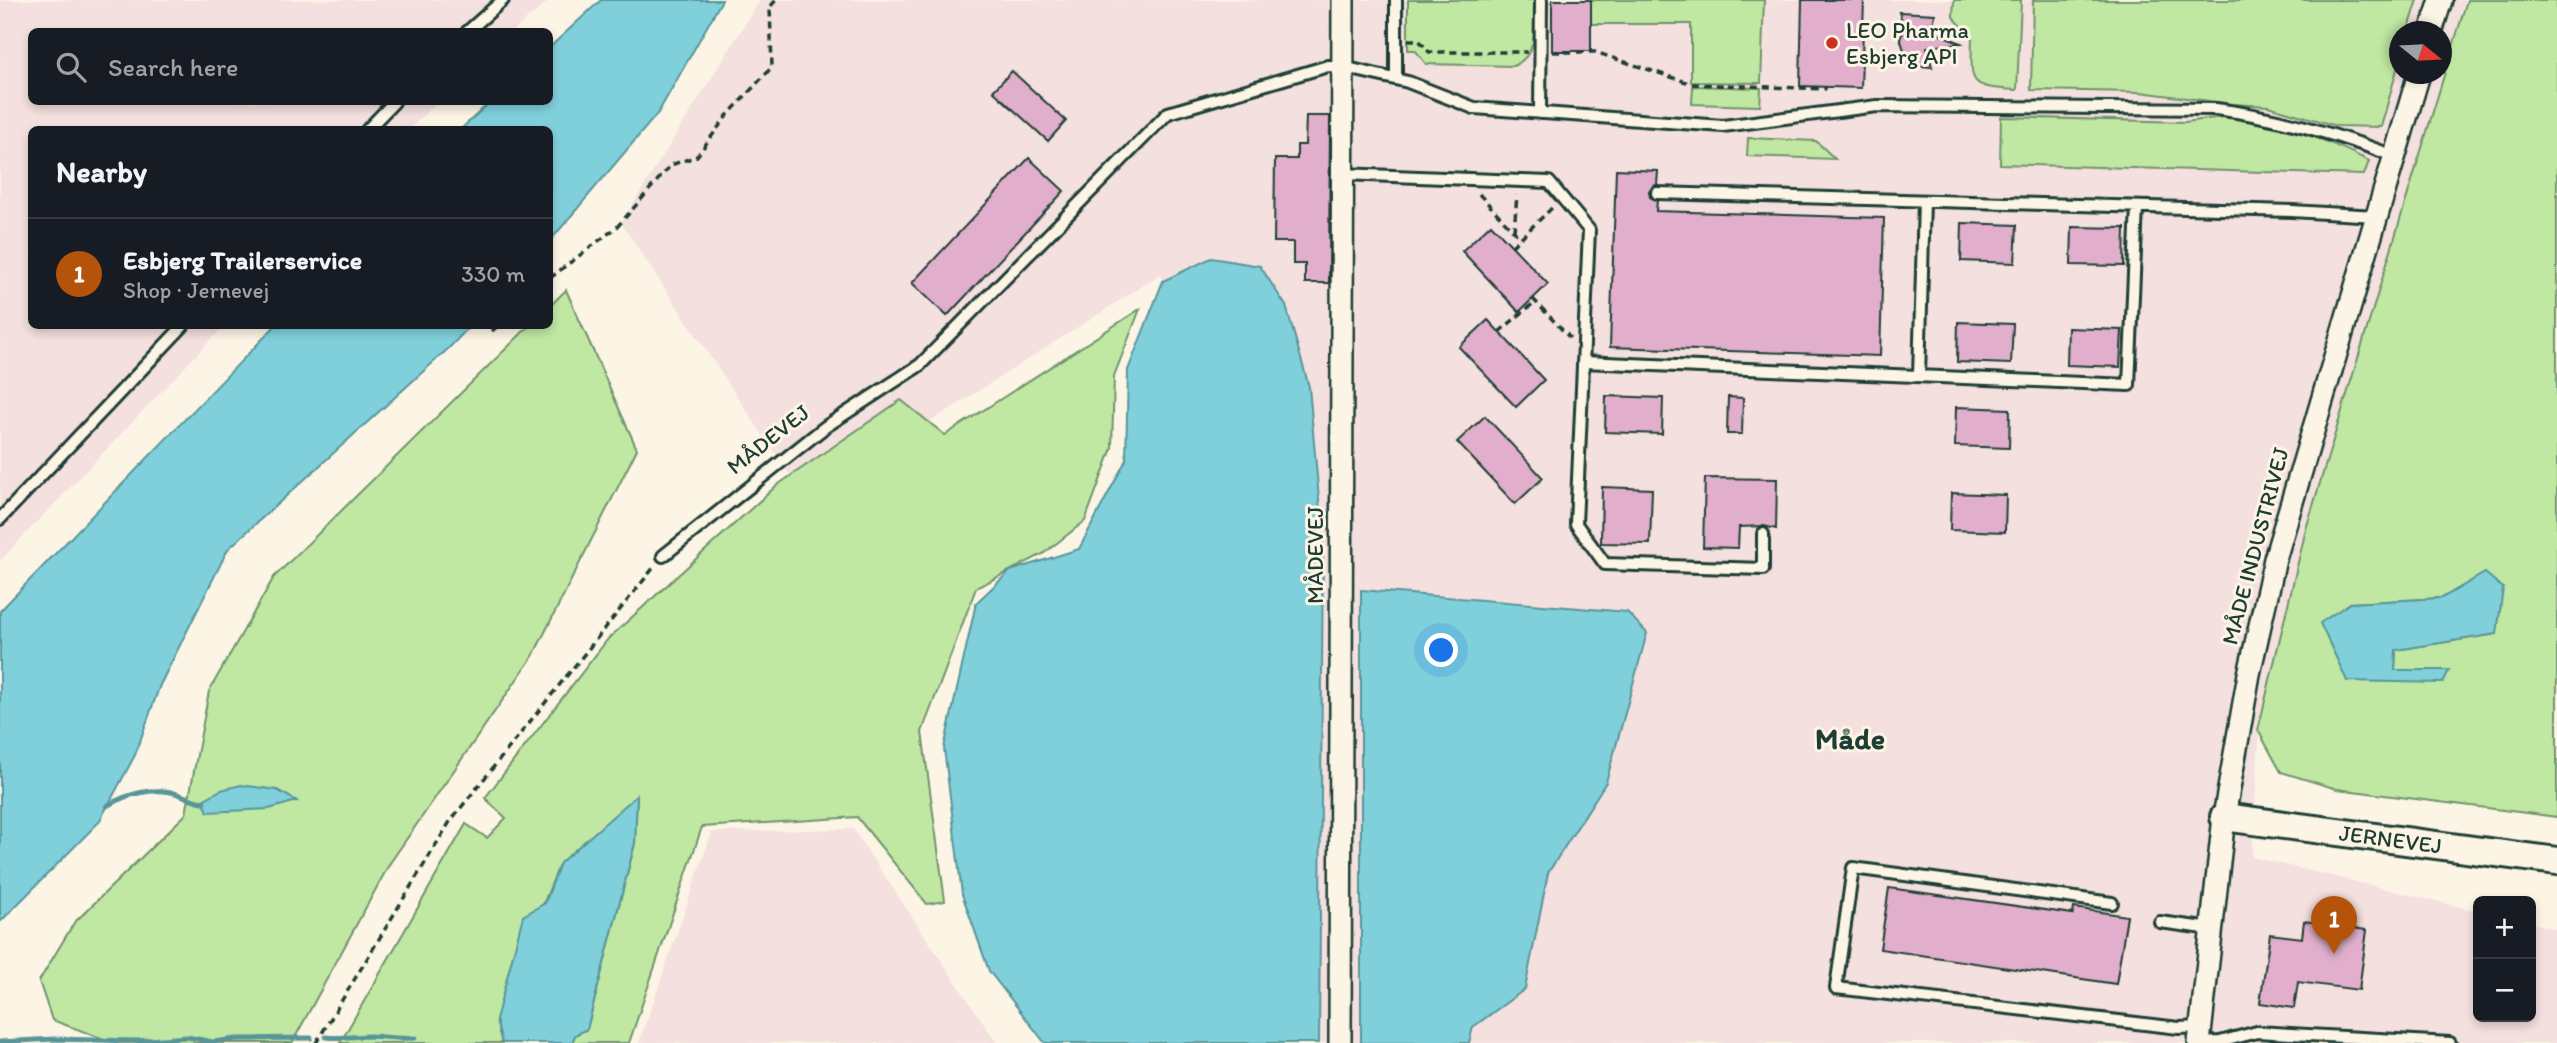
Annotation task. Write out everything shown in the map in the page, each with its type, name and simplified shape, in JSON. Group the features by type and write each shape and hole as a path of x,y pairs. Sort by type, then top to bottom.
{"street":[{"name":"MÅDEVEJ","path":"1340,1043 1343,0"},
{"path":"2434,21 2441,0"},
{"name":"MÅDE INDUSTRIVEJ","path":"2200,1038 2224,817 2249,674 2275,559 2416,84"},
{"name":"JERNEVEJ","path":"2224,817 2557,861"}],"lane":[{"path":"472,28 503,0"},
{"path":"1396,0 1396,79"},
{"path":"1540,113 1541,0"},
{"name":"MÅDEVEJ","path":"663,556 825,426 920,365 1168,113 1328,66 1343,66"},
{"path":"1343,66 1396,79 1474,108 1723,125 1877,106 2230,110 2257,114 2334,134 2394,156"},
{"path":"371,126 391,105"},
{"path":"1342,174 1466,181 1549,182 1590,230 1576,524 1605,564 1763,569 1763,534"},
{"path":"1657,193 2376,216"},
{"path":"1919,376 1924,201"},
{"path":"1583,358 2129,385 2137,207"},
{"path":"0,519 180,329"},
{"path":"2112,903 1853,868 1836,988 2179,1028 2200,1038 2220,1042 2257,1032 2450,1043"},
{"path":"2160,922 2212,929"}],"path":[{"path":"553,276 617,227 671,165 697,156 726,117 772,67 770,7 776,0"},
{"path":"1408,40 1419,40 1429,52 1594,52 1692,84 1825,87"},
{"path":"1466,181 1520,238"},
{"path":"1514,231 1517,181"},
{"path":"1512,246 1562,198"},
{"path":"1499,332 1534,300 1583,358"},
{"path":"316,1043 450,820 663,556"}],"shaded area":[{"path":"0,0 550,0 517,28 28,28 28,105 434,105 413,126 28,126 28,329 221,329 0,561"},
{"path":"760,0 2465,0 2452,45 2452,21 2389,21 2389,84 2441,84 2297,581 2260,725 2252,857 2473,910 2473,1022 2536,1022 2536,924 2557,929 2557,1043 1045,1043 989,971 962,894 944,748 976,603 1010,571 1079,549 1126,460 1128,370 1163,281 1161,274 807,501 621,223"},
{"path":"853,829 997,1043 639,1043 712,832"}],"green space":[{"path":"1408,0 1534,0 1532,47 1522,61 1513,66 1426,64 1415,50 1408,50"},
{"path":"1591,0 1764,0 1761,83 1691,82 1691,24 1591,24"},
{"path":"1954,0 2021,0 2017,90 1989,87 1975,80 1972,37 1953,17"},
{"path":"2033,0 2418,0 2411,21 2389,21 2389,84 2393,84 2381,127 2337,126 2268,106 2140,92 2031,90"},
{"path":"2467,0 2557,0 2557,817 2337,789 2281,772 2258,730 2306,529 2441,84 2452,84 2452,49","holes":["2485,573 2497,634 2396,650 2395,670 2449,670 2347,681 2350,603 2442,598"]},
{"path":"1693,86 1761,88 1760,106 1692,104"},
{"path":"2230,116 2284,127 2336,145 2369,161 2364,175 2000,164 2001,117 2185,122"},
{"path":"1748,138 1816,141 1835,159 1747,156"},
{"path":"566,290 637,449 533,656 390,863 292,1043 115,1043 52,1020 39,981 74,923 186,814 209,691 274,577 526,329 553,329 553,303"},
{"path":"1140,309 1114,376 1112,448 1085,521 1043,554 976,588 922,732 945,901 927,904 857,817 702,827 629,1043 572,1043 575,1035 587,1029 635,843 637,796 560,863 496,1020 502,1043 340,1043 466,824 487,838 506,818 485,798 608,639 776,486 901,400 945,435"}],"water":[{"path":"601,0 722,0 658,113 553,237 553,126 464,126 487,105 553,105 553,44"},
{"path":"1211,258 1260,266 1286,306 1309,387 1323,544 1319,1043 1045,1043 989,971 962,894 944,748 976,603 1010,571 1079,549 1126,460 1128,370 1163,281"},
{"path":"272,329 467,329 228,549 160,685 135,755 99,822 0,922 0,611"},
{"path":"2485,573 2503,588 2497,634 2396,650 2395,670 2449,670 2443,683 2347,681 2320,623 2350,603 2442,598"},
{"path":"1361,590 1627,612 1647,633 1606,782 1548,873 1525,989 1473,1027 1469,1043 1361,1043"},
{"path":"241,785 277,790 297,801 269,809 208,812 203,800 221,790"},
{"path":"637,795 635,843 587,1029 575,1035 572,1043 502,1043 496,1020 523,916 545,903 560,863"}],"building":[{"path":"1552,0 1591,0 1591,51 1552,51"},
{"name":"LEO Pharma Esbjerg API","path":"1802,0 1864,0 1861,88 1800,86"},
{"path":"1899,12 1935,14 1932,31 1961,43 1927,47 1932,67 1891,63 1904,50 1900,38 1905,29"},
{"path":"1012,71 1066,121 1048,141 993,91"},
{"path":"1306,116 1330,116 1329,283 1305,283 1305,264 1293,264 1293,242 1274,242 1275,159 1297,159 1297,145 1305,145"},
{"path":"1029,158 1064,191 947,316 912,283"},
{"path":"1616,169 1658,171 1657,185 1649,192 1650,197 1657,201 1656,211 1884,218 1880,356 1610,347"},
{"path":"1962,223 2017,225 2015,263 1961,261"},
{"path":"1491,224 1548,284 1519,312 1462,251"},
{"path":"2072,227 2125,228 2124,266 2071,265"},
{"path":"1488,320 1544,380 1516,407 1459,347"},
{"path":"1958,322 2013,324 2011,364 1957,362"},
{"path":"2068,328 2122,330 2120,367 2067,365"},
{"path":"1606,396 1663,398 1662,434 1605,432"},
{"path":"1728,397 1743,398 1742,434 1727,434"},
{"path":"1956,407 2010,409 2009,448 1955,446"},
{"path":"1485,416 1543,478 1515,504 1457,442"},
{"path":"1705,478 1777,479 1776,529 1764,526 1739,527 1738,548 1703,547"},
{"path":"1602,487 1652,489 1650,544 1601,543"},
{"path":"1951,493 2006,495 2005,532 1950,530"},
{"path":"1889,888 2073,914 2074,908 2127,916 2116,984 1880,949"},
{"path":"2304,921 2367,930 2359,990 2298,982 2294,1008 2260,1003 2270,934 2302,938"}],"waterway":[{"path":"107,806 123,798 150,791 169,792 204,802"},
{"path":"0,1042 54,1039 136,1041 187,1037 213,1042 311,1038"},
{"path":"326,1037 415,1038"}],"place":[{"name":"LEO Pharma Esbjerg API","path":"1832,43"},
{"name":"Esbjerg Trailerservice","path":"2334,954"}],"district":[{"name":"Måde","path":"1850,739"}]}
